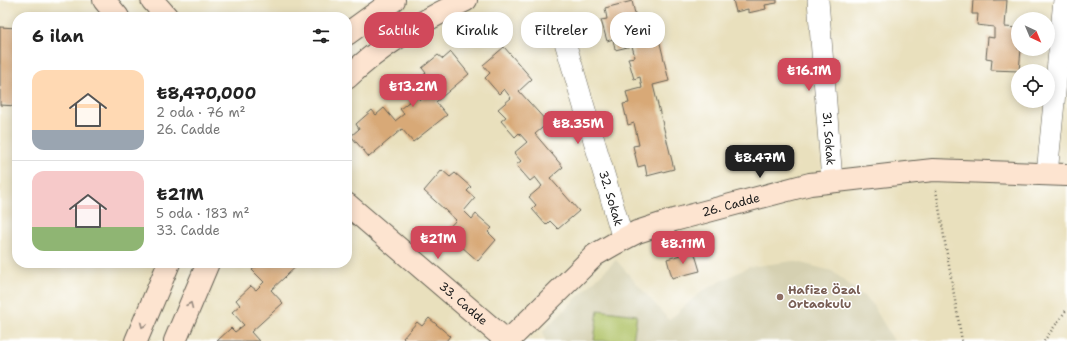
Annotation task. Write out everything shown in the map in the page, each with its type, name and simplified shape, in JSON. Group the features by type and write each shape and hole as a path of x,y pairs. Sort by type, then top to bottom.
{"street":[{"path":"104,0 114,12"},
{"path":"152,0 163,12"},
{"path":"352,30 394,0"},
{"path":"352,74 390,42 426,19 466,0"},
{"name":"31. Sokak","path":"818,0 832,181"},
{"path":"1057,175 1064,0"},
{"name":"32. Sokak","path":"566,48 623,239"},
{"name":"26. Cadde","path":"507,341 595,255 637,232 674,220 810,184 832,181 933,170 1057,175"},
{"name":"33. Cadde","path":"352,208 507,341"},
{"path":"136,341 167,268"},
{"path":"175,341 206,268"}],"path":[{"path":"933,170 962,341"},
{"path":"1044,341 1067,309"}],"shaded area":[{"name":"Hafize Özal Ortaokulu","path":"616,260 669,320 702,291 749,267 793,261 832,271 871,302 894,341 545,341 543,331"}],"green space":[{"path":"598,310 637,315 633,341 594,341"}],"building":[{"path":"733,0 777,0 777,3 765,5 766,9 748,13 748,9 736,12"},
{"path":"973,0 1007,0 1005,27 1011,27 1011,56 1020,56 1020,64 1011,64 1011,71 991,70 992,59 986,58 988,37 994,38 994,27 977,25 978,14 972,14"},
{"path":"632,1 635,12 610,12 610,40 607,41 602,24 602,20 607,19 605,8"},
{"path":"0,27 12,28 12,106 0,105"},
{"path":"503,48 505,48 532,79 519,91 548,123 535,134 563,167 550,178 579,211 558,229 550,221 546,225 532,209 536,205 529,197 542,186 535,177 530,181 516,165 521,161 514,153 527,142 519,133 515,137 501,121 506,117 498,109 511,98 504,89 499,94 485,78 490,73 483,65"},
{"path":"633,48 661,48 669,81 653,85 674,169 647,176 645,165 638,167 633,146 639,145 634,123 628,125 623,104 629,103 626,92 642,88 640,77 634,79 628,58 635,57"},
{"path":"451,52 469,74 436,102 447,115 413,142 402,129 369,157 352,137 352,135 359,129 356,124 372,110 376,115 384,108 395,121 404,114 400,109 416,96 420,100 429,93 418,80 426,73 422,68 438,55 443,59"},
{"path":"442,170 450,177 455,173 471,187 467,191 475,198 464,211 472,219 476,214 492,228 488,232 496,240 478,261 445,232 456,220 424,191"},
{"path":"694,251 700,271 672,278 667,259"},
{"path":"254,268 295,268 271,290 283,303 251,332 259,341 217,341 231,328 235,332 244,325 232,312 240,305 236,300 251,286 256,290 264,282 252,270"},
{"path":"429,318 450,336 446,341 406,341 403,338 417,322 422,326"}],"place":[{"name":"Hafize Özal Ortaokulu","path":"780,297"}]}
